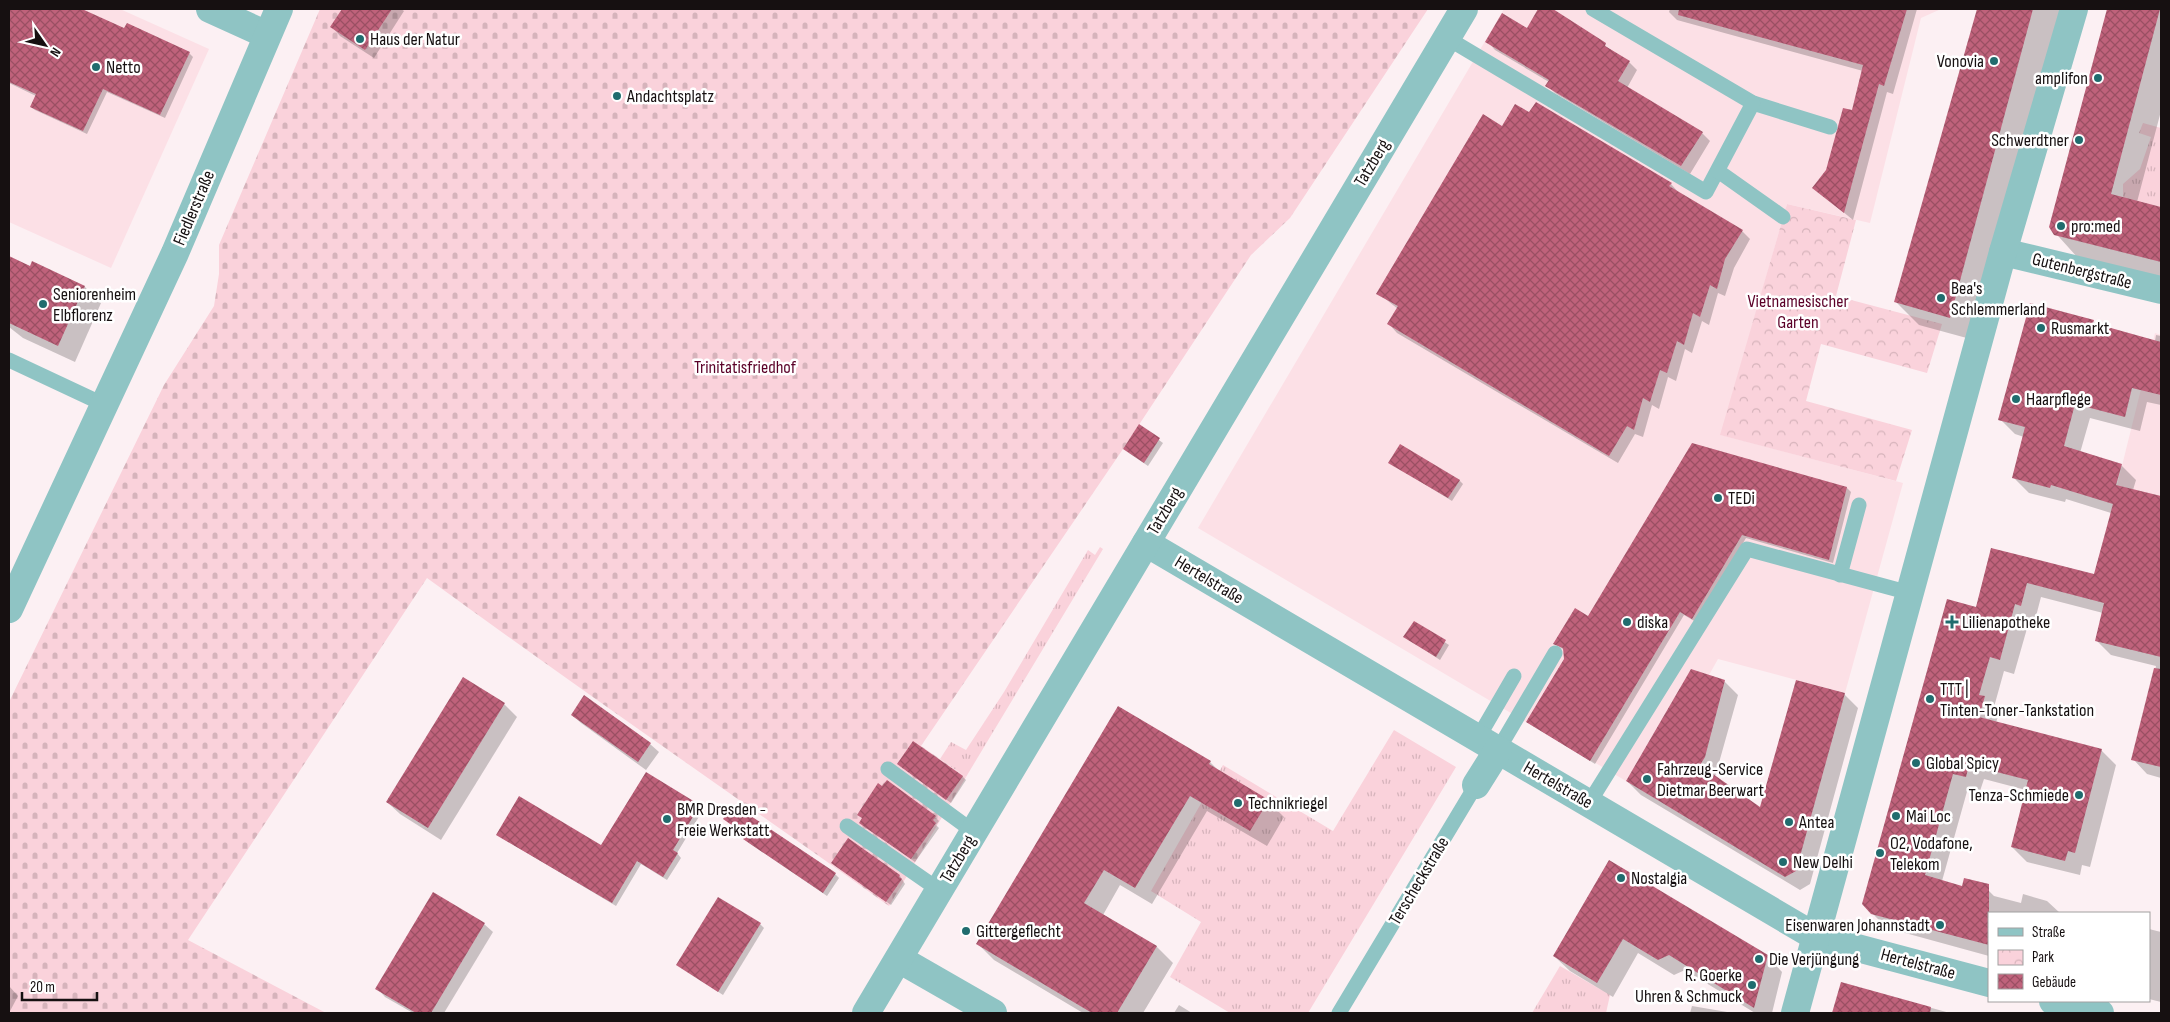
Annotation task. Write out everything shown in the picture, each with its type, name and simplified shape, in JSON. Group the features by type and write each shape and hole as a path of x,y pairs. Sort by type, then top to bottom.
{"street":[{"path":"210,9 268,36"},
{"name":"Fiedlerstraße","path":"9,609 175,253 279,9"},
{"name":"Tatzberg","path":"866,1013 1464,9"},
{"path":"1796,1013 2004,252 2074,9"},
{"name":"Gutenbergstraße","path":"2004,252 2161,290"},
{"name":"Hertelstraße","path":"1146,543 1816,937 1988,983"},
{"name":"Terscheckstraße","path":"1476,786 1488,744"},
{"path":"899,959 993,1013"},
{"path":"2057,1002 2100,1013"}],"lane":[{"path":"1593,9 1753,103 1830,127"},
{"path":"1447,38 1706,192 1753,103"},
{"path":"1718,171 1783,217"},
{"path":"9,360 105,405"},
{"path":"1840,575 1859,505"},
{"path":"1589,803 1746,549 1910,593"},
{"path":"1488,744 1555,653"},
{"path":"1488,744 1514,676"},
{"path":"888,769 974,832"},
{"name":"Terscheckstraße","path":"1339,1013 1476,786"},
{"path":"847,826 940,890"}],"shaded area":[{"path":"9,9 120,9 209,49 111,268 9,222"},
{"path":"1504,9 1941,9 1921,18 1870,223 1787,204 1721,435 1903,483 1845,693 1718,659 1709,675 1691,669 1626,781 1198,528"},
{"path":"2155,333 2161,335 2161,527 2110,514"}],"green space":[{"name":"Trinitatisfriedhof","path":"320,9 1428,9 1290,218 1251,255 1123,449 921,746 966,777 889,906 427,578 188,940 326,1013 9,1013 9,702 164,385 214,306 219,274 219,245"},
{"path":"2143,123 2161,128 2161,207 2123,199 2123,184 2140,169 2151,137 2139,133"},
{"name":"Vietnamesischer Garten","path":"1787,204 1856,220 1836,296 1942,324 1927,373 1821,344 1806,401 1912,430 1896,481 1720,435"},
{"path":"1100,547 1103,549 966,777 940,759 951,742 966,750 1004,692 1088,550 1095,555"},
{"path":"1394,730 1456,767 1308,1013 1230,1013 1170,977 1201,922 1151,891 1223,765 1333,831"},
{"path":"1560,966 1610,995 1606,1013 1532,1013"}],"building":[{"name":"Netto","path":"9,9 82,9 124,28 127,23 190,52 160,115 103,89 83,131 30,107 36,94 9,82"},
{"name":"Haus der Natur","path":"342,9 392,9 365,50 330,27"},
{"path":"1538,9 1553,9 1606,43 1605,46 1630,61 1618,81 1703,132 1681,166 1545,86 1549,80 1485,42 1502,13 1527,28"},
{"path":"1679,9 1907,9 1884,86 1879,84 1844,213 1812,188 1826,170 1843,108 1852,110 1863,65 1678,15"},
{"path":"1977,9 2033,9 1950,318 1894,302"},
{"path":"2107,9 2160,9 2111,194 2161,207 2161,262 2054,235 2049,227"},
{"path":"1536,102 1672,183 1669,186 1743,230 1725,259 1717,289 1710,285 1700,317 1693,313 1684,345 1677,341 1667,373 1660,370 1650,402 1643,398 1634,430 1627,426 1609,456 1387,324 1398,306 1376,294 1483,114 1502,126 1515,104 1529,112"},
{"name":"Seniorenheim Elbflorenz","path":"9,256 30,266 32,261 85,286 58,346 9,323"},
{"path":"2030,303 2094,320 2093,323 2161,342 2161,395 2132,388 2125,417 2075,404 2064,446 2122,464 2116,485 2161,496 2161,657 2095,641 2104,603 2027,583 2021,606 2015,604 2000,660 1990,657 1979,695 1985,696 1979,717 2102,749 2075,853 2068,851 2065,861 2011,847 2028,780 1969,765 1966,777 1953,774 1925,875 1962,886 1964,878 1989,884 1988,945 1871,914 1862,904 1947,599 1976,607 1991,548 2094,574 2113,504 2051,485 2050,488 2012,478 2025,427 1998,420"},
{"path":"1139,424 1160,438 1144,463 1123,449"},
{"path":"1692,443 1847,487 1829,560 1742,535 1692,619 1680,612 1590,761 1526,722 1564,659 1563,648 1553,644 1575,608 1588,616"},
{"path":"1400,444 1460,480 1448,498 1388,463"},
{"path":"1414,621 1446,640 1436,657 1403,637"},
{"path":"2154,668 2161,669 2161,767 2131,760"},
{"path":"1691,669 1725,680 1705,757 1700,765 1760,807 1796,680 1845,693 1796,871 1785,877 1626,781"},
{"path":"463,677 505,703 428,828 386,802"},
{"path":"584,695 651,743 638,762 571,715"},
{"path":"1118,706 1211,761 1209,764 1269,800 1250,831 1190,796 1135,888 1104,870 1084,903 1157,946 1117,1013 1092,1013 976,944"},
{"path":"913,741 963,776 946,800 897,764"},
{"path":"646,772 700,805 673,850 678,853 663,877 637,861 612,903 496,835 519,796 601,845"},
{"path":"887,780 936,816 933,820 936,823 911,859 859,823 862,818 857,815 878,783 882,786"},
{"path":"733,804 836,873 823,893 743,839 746,835 723,819"},
{"path":"848,838 900,875 899,877 902,879 886,902 831,863"},
{"path":"1609,860 1768,955 1754,1008 1669,955 1658,960 1623,939 1597,983 1553,956"},
{"path":"433,892 485,923 431,1013 416,1013 375,989"},
{"path":"718,897 761,923 718,992 676,965"},
{"path":"1841,982 1931,1007 1930,1013 1832,1013"}],"place":[{"name":"Haus der Natur","path":"360,39"},
{"name":"Vonovia","path":"1994,61"},
{"name":"Netto","path":"96,67"},
{"name":"amplifon","path":"2098,78"},
{"name":"Andachtsplatz","path":"617,96"},
{"name":"Schwerdtner","path":"2079,140"},
{"name":"pro:med","path":"2061,226"},
{"name":"Bea's Schlemmerland","path":"1941,298"},
{"name":"Seniorenheim Elbflorenz","path":"43,304"},
{"name":"Rusmarkt","path":"2041,328"},
{"name":"Haarpflege","path":"2016,399"},
{"name":"TEDi","path":"1718,498"},
{"name":"diska","path":"1627,622"},
{"name":"Lilienapotheke","path":"1952,622"},
{"name":"TTT | Tinten-Toner-Tankstation","path":"1930,699"},
{"name":"Global Spicy","path":"1916,763"},
{"name":"Fahrzeug-Service Dietmar Beerwart","path":"1647,779"},
{"name":"Tenza-Schmiede","path":"2079,795"},
{"name":"Technikriegel","path":"1238,803"},
{"name":"Mai Loc","path":"1896,816"},
{"name":"BMR Dresden - Freie Werkstatt","path":"667,819"},
{"name":"Antea","path":"1789,822"},
{"name":"O2, Vodafone, Telekom","path":"1880,853"},
{"name":"New Delhi","path":"1783,862"},
{"name":"Nostalgia","path":"1621,878"},
{"name":"Eisenwaren Johannstadt","path":"1940,925"},
{"name":"Gittergeflecht","path":"966,931"},
{"name":"Die Verjüngung","path":"1759,959"},
{"name":"R. Goerke Uhren & Schmuck","path":"1752,985"}]}
